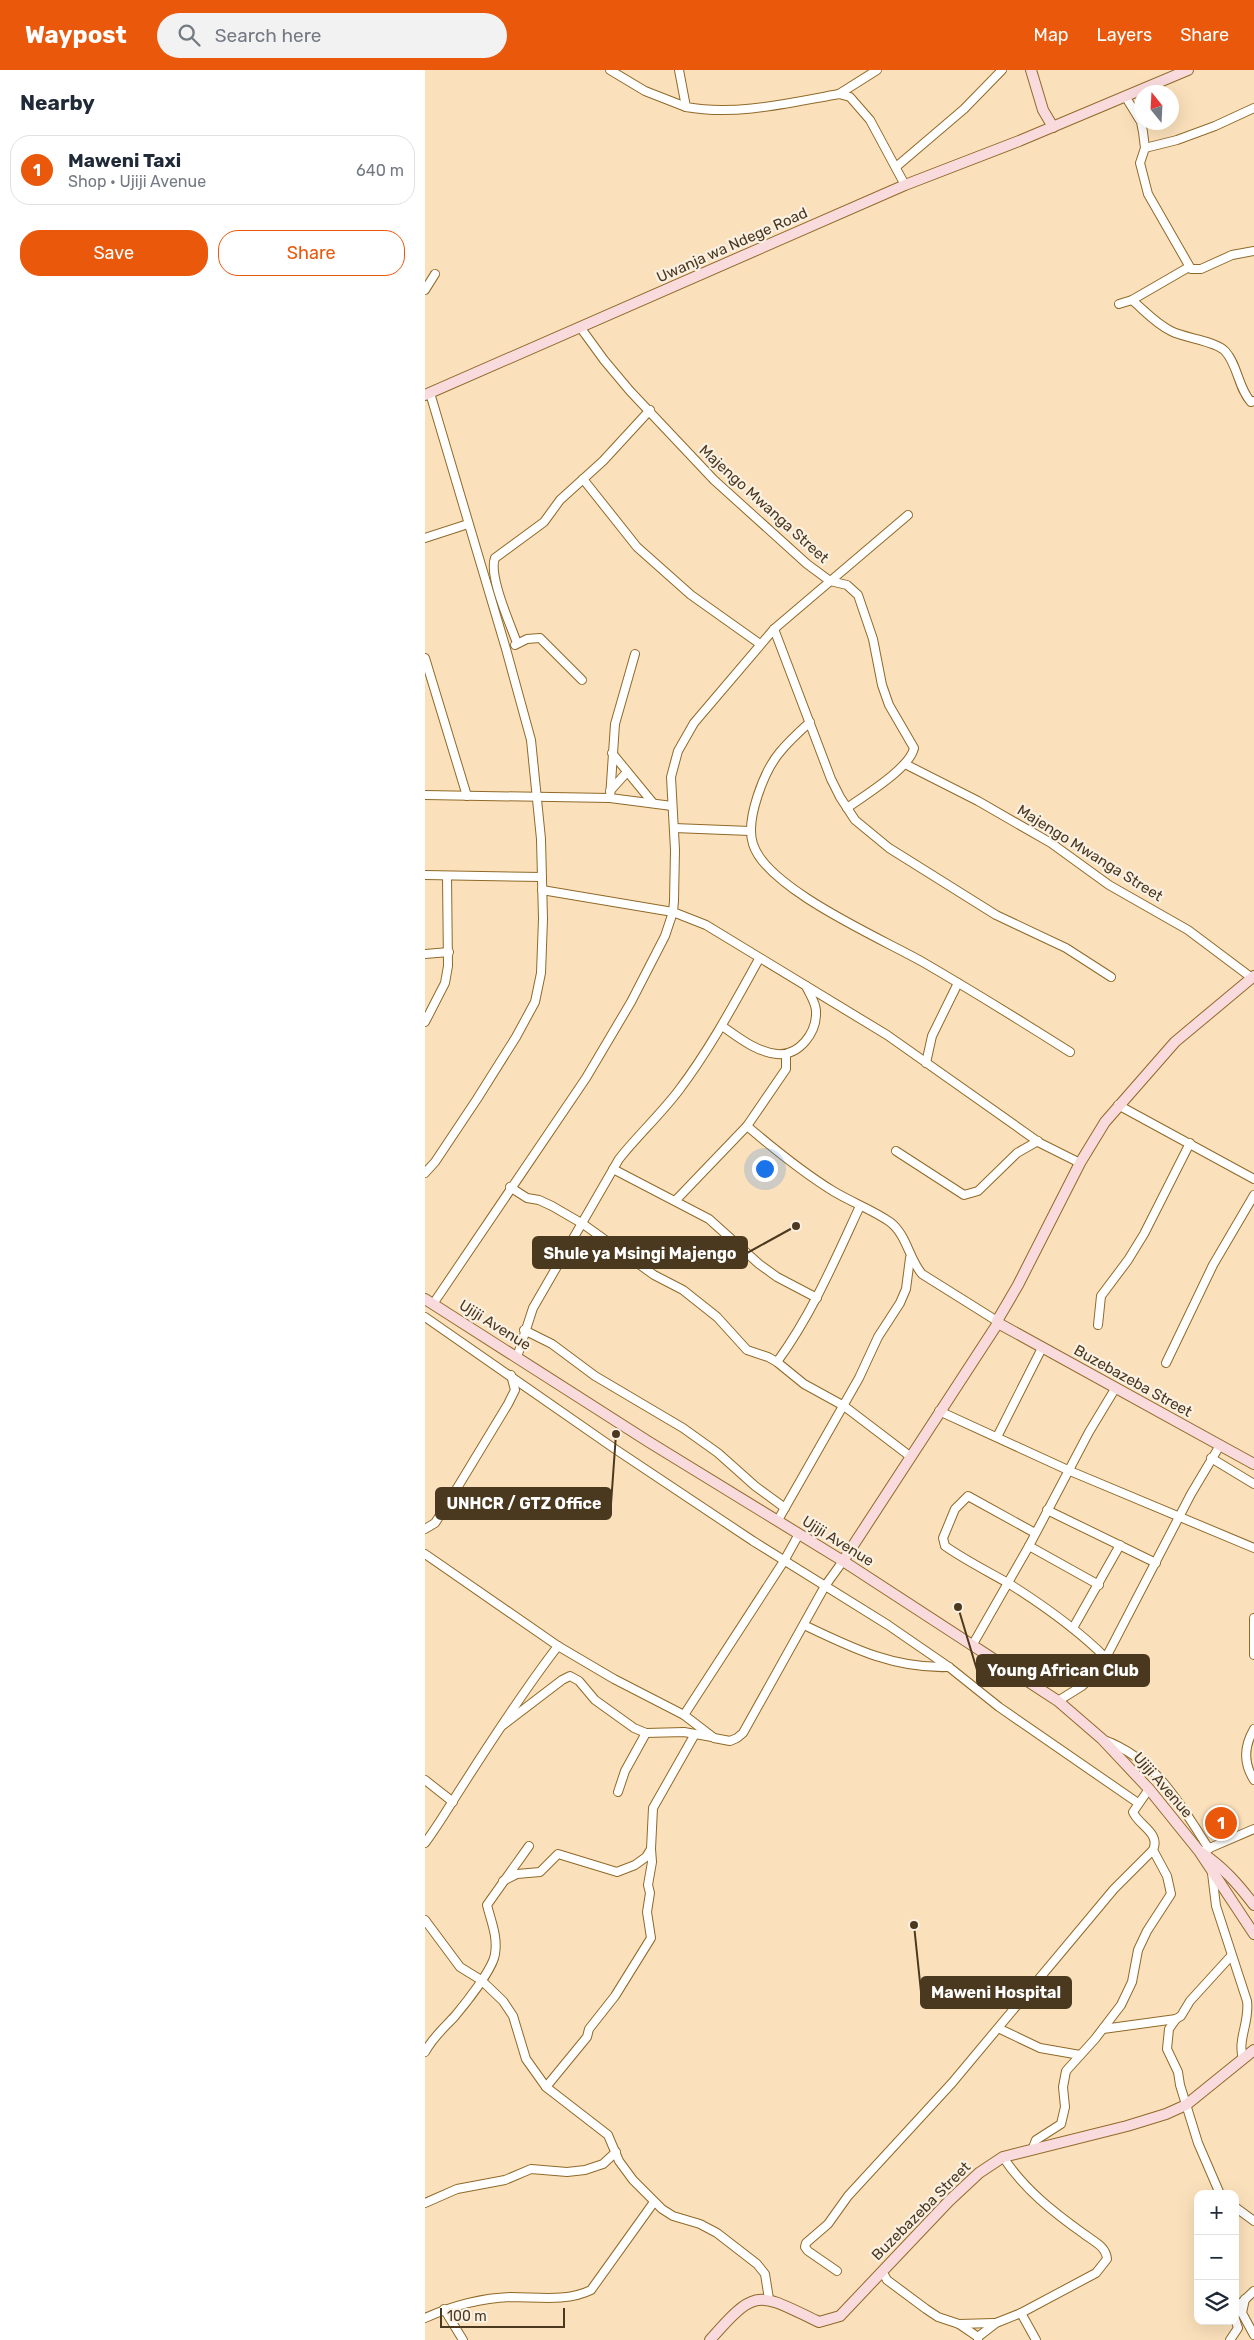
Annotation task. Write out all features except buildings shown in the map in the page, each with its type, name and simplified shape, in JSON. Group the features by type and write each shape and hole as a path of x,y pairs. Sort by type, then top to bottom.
{"street":[{"path":"610,70 645,91 686,107 708,111 761,108 839,94 877,70"},
{"path":"679,70 686,107"},
{"path":"896,167 937,130 964,109 1002,70"},
{"path":"1031,70 1043,110 1053,127"},
{"name":"Uwanja wa Ndege Road","path":"428,394 905,185 1053,127 1188,70"},
{"path":"839,94 850,97 870,120 905,185"},
{"path":"1125,96 1141,122 1145,148 1140,163 1148,194 1189,267 1196,270 1232,255 1254,251"},
{"path":"1145,148 1208,129 1254,108"},
{"path":"1119,304 1132,300 1189,267"},
{"path":"425,290 435,274"},
{"path":"1132,300 1155,322 1173,332 1224,349 1232,362 1246,396 1251,402 1254,401"},
{"name":"Majengo Mwanga Street","path":"580,327 604,360 684,450 714,480 807,564 830,582 847,585 857,595 863,606 889,705 914,748 913,754 905,764 1051,843 1109,885 1188,930 1253,977"},
{"path":"425,1173 435,1162 516,1037 535,1002 539,988 542,959 542,877 538,798 531,740 506,649 428,394"},
{"path":"517,643 499,592 494,562 501,554 544,522 560,500 619,445 650,410"},
{"path":"583,479 637,547 691,595 760,644"},
{"path":"429,1301 577,1091 607,1043 653,960 673,912 674,828 671,777 678,751 694,722 774,629 908,515"},
{"path":"425,538 468,524"},
{"path":"774,629 790,665 831,779 847,808 869,833 889,848 997,915 1066,948 1111,977"},
{"path":"506,649 534,637 540,638 582,680"},
{"path":"610,794 615,724 635,654"},
{"path":"425,658 467,796"},
{"path":"809,722 779,753 770,767 758,798 750,831 753,845 759,857 778,877 802,895 958,983 1070,1052"},
{"path":"612,753 653,803"},
{"path":"847,808 905,764"},
{"path":"610,794 627,772"},
{"path":"425,796 538,798 610,794 672,806"},
{"path":"674,828 750,831"},
{"path":"425,875 542,877"},
{"path":"425,1022 445,983 449,952 447,876"},
{"path":"542,890 673,912 705,926 887,1035 1038,1141 1080,1163"},
{"path":"425,954 449,952"},
{"path":"517,1357 525,1330 547,1283 583,1224 613,1169 633,1142 679,1090 722,1026 759,959"},
{"path":"503,1725 570,1676 579,1682 587,1693 613,1715 634,1728 646,1732 695,1734 730,1741 743,1733 825,1586 911,1457 997,1322 1080,1163 1105,1122 1118,1105 1187,1031 1253,977"},
{"path":"926,1063 932,1036 958,983"},
{"path":"722,1026 751,1045 768,1052 786,1054 794,1051 811,1034 815,1023 817,1010 806,986"},
{"path":"676,1200 747,1126 786,1069 786,1054"},
{"path":"1118,1105 1254,1179"},
{"path":"747,1126 790,1161 832,1190 891,1223 899,1232 910,1256 922,1274 997,1322"},
{"path":"896,1152 964,1195 978,1191 1017,1153 1038,1141"},
{"path":"1098,1325 1101,1296 1128,1260 1144,1234 1189,1143"},
{"path":"613,1169 676,1200 709,1219 759,1264 777,1277 817,1298"},
{"path":"510,1187 527,1198 539,1200 552,1206 583,1224 653,1274 683,1290 717,1317 747,1350 769,1357 777,1362 803,1384 844,1406 911,1457"},
{"path":"1166,1363 1213,1265 1254,1195"},
{"path":"777,1362 817,1298 860,1206"},
{"path":"778,1520 844,1406 878,1337 889,1323 906,1290 910,1256"},
{"name":"Ujiji Avenue","path":"429,1301 658,1448 843,1561 916,1610 973,1644 1057,1701 1102,1739 1204,1850 1229,1873 1254,1905"},
{"path":"425,1316 511,1374 615,1449 949,1667 999,1707 1138,1803"},
{"name":"Buzebazeba Street","path":"997,1322 1219,1447 1254,1464"},
{"path":"525,1330 552,1344 595,1376 683,1428 718,1453 755,1486 785,1508"},
{"path":"997,1437 1042,1348"},
{"path":"425,1530 435,1523 508,1404 515,1390 511,1374"},
{"path":"973,1644 1029,1546 1089,1432 1115,1389"},
{"path":"939,1411 1070,1471 1254,1548"},
{"path":"1057,1701 1071,1694 1093,1677 1106,1658 1211,1458 1219,1447"},
{"path":"1211,1458 1254,1484"},
{"path":"1035,1533 973,1497 964,1498 955,1509 943,1538 945,1546 968,1562 1008,1583 1073,1628 1106,1658"},
{"path":"1047,1510 1156,1564"},
{"path":"684,1715 784,1561 799,1534"},
{"path":"1073,1628 1120,1545"},
{"path":"1029,1546 1099,1585"},
{"path":"425,1554 558,1646 614,1679 684,1715 714,1738"},
{"path":"1254,1618 1254,1655"},
{"path":"804,1625 876,1658 918,1667 949,1667"},
{"path":"425,1843 558,1646"},
{"path":"1254,1729 1245,1756 1247,1767 1254,1780"},
{"path":"619,1792 625,1771 646,1732"},
{"path":"546,2087 587,2037 589,2029 615,1996 651,1938 647,1912 650,1893 648,1885 652,1862 653,1808 695,1734"},
{"path":"1102,1739 1124,1748 1141,1760 1165,1782 1204,1850 1254,1829"},
{"path":"425,1780 453,1802"},
{"path":"837,2271 808,2250 806,2243 828,2224 848,2196 1000,2029 1115,1889 1153,1850 1155,1842 1153,1836 1133,1815 1138,1803 1149,1789"},
{"path":"425,2052 437,2034 462,2007 494,1960 493,1920 487,1905 529,1846"},
{"path":"503,1881 517,1874 540,1872 558,1854 606,1867 617,1872 635,1865 646,1857 651,1849"},
{"path":"1032,2150 1036,2140 1057,2127 1063,2119 1065,2107 1063,2081 1066,2071 1103,2029 1126,1996 1132,1982 1138,1950 1147,1931 1171,1894 1167,1876 1153,1850"},
{"name":"Ujiji Avenue","path":"1204,1850 1212,1873 1254,1934"},
{"path":"1212,1873 1216,1906 1248,2008 1241,2043 1243,2059"},
{"path":"425,1920 460,1967 494,1991 509,2009 513,2016 526,2059 546,2087 608,2135 619,2161 633,2180 667,2213 700,2224 730,2241 763,2271 769,2299 749,2302 731,2315 710,2340"},
{"path":"1218,2190 1198,2143 1178,2072 1167,2049 1169,2029 1231,1956"},
{"path":"1103,2029 1176,2019"},
{"path":"1000,2029 1041,2048 1080,2055"},
{"name":"Buzebazeba Street","path":"769,2299 819,2322 840,2316 968,2182 1003,2157 1152,2119 1186,2105 1254,2050"},
{"path":"425,2203 457,2189 505,2180 531,2169 567,2172 585,2170 603,2164 616,2152"},
{"path":"882,2271 887,2280 926,2309 938,2317 959,2324 978,2338 996,2323 1021,2313 1096,2273 1103,2267 1107,2256 1101,2247 1047,2207 1033,2194 1003,2157"},
{"path":"425,2318 444,2309 485,2300 509,2297 561,2298 591,2290 655,2202"},
{"path":"1239,2210 1254,2220"},
{"path":"1239,2305 1254,2292"},
{"path":"1245,2299 1242,2313 1254,2335"},
{"path":"444,2309 463,2340"},
{"path":"1021,2313 1037,2340"},
{"path":"959,2324 996,2323"},
{"path":"1230,2340 1238,2328 1237,2325"}],"place":[{"name":"Shule ya Msingi Majengo","path":"796,1226"},
{"name":"UNHCR / GTZ Office","path":"616,1434"},
{"name":"Young African Club","path":"958,1607"},
{"name":"Maweni Taxi","path":"1221,1823"},
{"name":"Maweni Hospital","path":"914,1925"}]}
